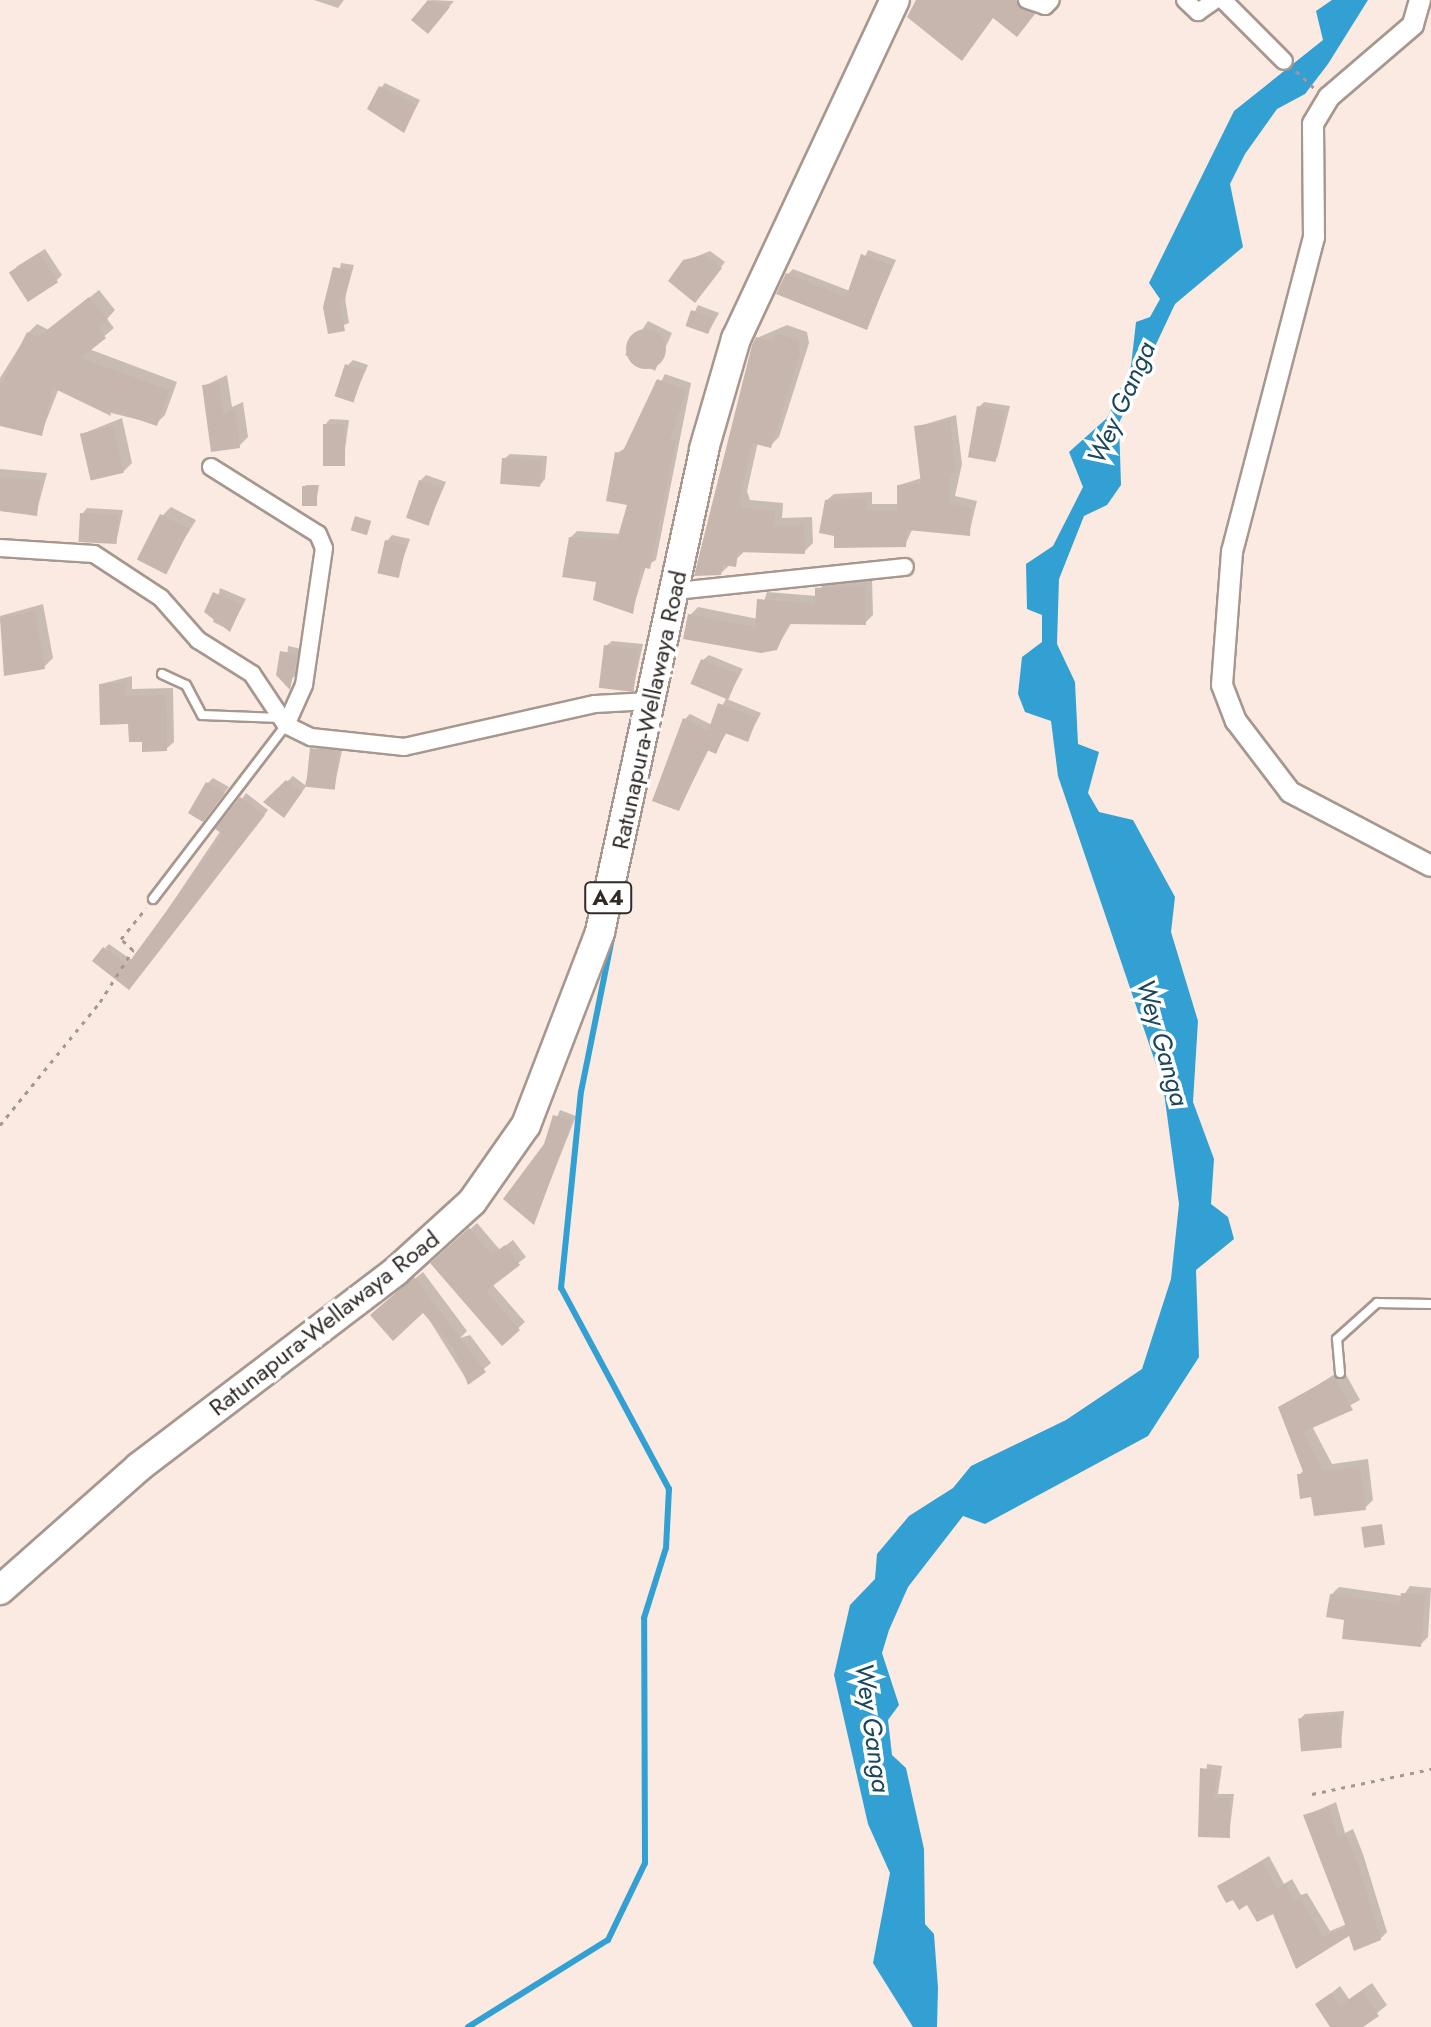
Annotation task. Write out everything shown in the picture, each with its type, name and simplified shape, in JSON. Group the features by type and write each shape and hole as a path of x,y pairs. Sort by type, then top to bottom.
{"highway":[{"name":"Ratunapura-Wellawaya Road","path":"0,1590 139,1467 395,1272 472,1202 526,1125 565,1037 600,932 676,591 704,449 736,339 895,0"}],"street":[{"path":"1027,0 1045,6 1051,0"},
{"path":"1185,0 1198,12 1215,0"},
{"path":"1223,0 1284,61"},
{"path":"1420,0 1413,25 1329,97 1313,124 1314,237 1232,552 1222,685 1236,721 1290,792 1431,866"},
{"path":"211,467 318,534 324,548 304,685 284,722"},
{"path":"0,548 94,554 161,598 198,640 252,674 284,722 311,737 404,747 595,704 650,701"},
{"path":"676,591 905,567"}],"lane":[{"path":"162,674 186,685 202,715 284,722"},
{"path":"153,899 284,722"},
{"path":"1340,1373 1337,1339 1377,1303 1431,1304"}],"path":[{"path":"1284,61 1319,92"},
{"path":"0,1125 100,1002 133,950 121,939 153,899"},
{"path":"1312,1794 1431,1769"}],"water":[{"name":"Wey Ganga","path":"1332,0 1368,0 1328,64 1305,94 1277,109 1245,154 1230,184 1243,247 1175,304 1119,423 1121,485 1107,505 1084,516 1059,579 1057,644 1075,682 1078,744 1099,752 1088,793 1099,812 1133,820 1175,897 1171,932 1198,1021 1193,1102 1214,1159 1211,1204 1228,1217 1234,1239 1196,1270 1199,1357 1148,1436 985,1524 963,1516 908,1587 889,1630 882,1653 899,1705 888,1720 892,1755 906,1768 924,1849 925,1924 934,1934 938,1988 937,2027 913,2027 873,1963 890,1873 868,1824 834,1675 850,1605 875,1579 877,1554 909,1516 953,1488 971,1466 1066,1420 1142,1369 1171,1279 1179,1204 1163,1085 1058,776 1051,721 1025,712 1018,694 1022,657 1042,642 1042,615 1027,609 1026,564 1053,546 1083,487 1069,452 1107,418 1131,366 1136,322 1150,317 1160,299 1149,283 1234,111 1323,40 1316,11"}],"building":[{"path":"428,0 450,7 428,34 411,20"},
{"path":"916,0 1016,0 1035,14 1017,37 993,18 962,61 907,17"},
{"path":"379,86 417,105 404,133 367,109"},
{"path":"39,253 58,282 28,302 9,273"},
{"path":"861,254 892,266 867,330 776,294 786,273 846,297"},
{"path":"704,255 722,268 695,303 668,281 683,260"},
{"path":"333,267 350,270 345,300 339,300 345,331 328,334 323,307"},
{"path":"89,297 108,320 98,328 106,338 81,358 169,390 157,426 110,410 111,416 53,388 42,436 0,426 0,387 27,332 38,337"},
{"path":"691,310 714,318 708,334 685,326"},
{"path":"646,329 660,335 666,349 660,363 646,369 632,363 626,349 632,335"},
{"path":"776,333 798,340 800,354 771,448 752,443 739,501 742,508 775,511 774,526 804,525 805,554 738,552 736,567 723,565 721,575 694,576 752,345 756,337 773,342"},
{"path":"345,364 364,370 354,403 334,396"},
{"path":"657,379 686,390 670,440 676,441 650,569 641,567 633,614 593,600 596,582 562,577 569,537 617,540 627,505 606,501 615,452 622,453"},
{"path":"219,383 223,414 235,409 240,448 211,452 202,385"},
{"path":"977,406 1005,411 996,462 968,457"},
{"path":"950,421 956,473 950,474 949,503 971,508 970,536 907,530 906,547 834,548 834,536 819,533 825,500 866,498 866,510 897,511 897,485 921,484 914,426"},
{"path":"323,424 345,424 345,466 323,466"},
{"path":"113,426 124,473 91,480 80,434"},
{"path":"502,458 542,461 540,487 500,484"},
{"path":"0,477 41,480 37,516 0,511"},
{"path":"419,480 442,488 429,526 406,518"},
{"path":"302,486 317,486 317,506 302,506"},
{"path":"80,513 118,515 116,544 78,542"},
{"path":"160,514 189,529 166,574 137,559"},
{"path":"355,516 371,521 367,535 351,530"},
{"path":"385,540 406,545 399,578 377,573"},
{"path":"865,586 866,625 788,624 777,650 761,653 683,639 688,614 755,627 757,599 815,604 815,588"},
{"path":"213,592 242,605 230,632 204,612"},
{"path":"35,611 45,669 4,676 0,618"},
{"path":"604,645 639,649 633,692 599,688"},
{"path":"280,651 297,654 290,690 276,675"},
{"path":"701,659 739,675 728,700 690,684"},
{"path":"125,683 125,696 166,695 167,751 142,752 142,742 129,742 128,724 100,725 99,684"},
{"path":"718,703 757,718 748,742 725,733 716,754 707,750 679,811 652,801 683,718 708,731"},
{"path":"310,748 339,751 335,790 306,787"},
{"path":"286,780 302,792 284,818 263,802"},
{"path":"206,782 225,793 203,822 188,813"},
{"path":"240,797 265,815 129,990 92,961 103,947 127,965 223,834 215,829"},
{"path":"553,1115 572,1121 534,1225 503,1199 544,1144"},
{"path":"469,1228 492,1255 505,1245 520,1265 486,1291 520,1330 502,1346 430,1263"},
{"path":"414,1277 486,1372 468,1385 453,1347 423,1313 393,1341 370,1315"},
{"path":"1334,1376 1353,1410 1303,1432 1323,1471 1360,1467 1366,1510 1314,1516 1311,1497 1300,1499 1297,1474 1304,1474 1278,1407"},
{"path":"1382,1524 1385,1545 1364,1548 1361,1527"},
{"path":"1401,1593 1425,1595 1421,1647 1342,1639 1344,1620 1326,1617 1330,1594 1400,1604"},
{"path":"1339,1715 1342,1748 1301,1751 1298,1719"},
{"path":"1200,1768 1218,1770 1214,1798 1230,1798 1230,1838 1198,1837"},
{"path":"1329,1807 1338,1838 1346,1835 1357,1861 1381,1940 1354,1951 1349,1936 1296,1969 1273,1914 1257,1922 1247,1905 1239,1910 1233,1900 1226,1903 1217,1886 1262,1861 1277,1889 1285,1884 1294,1901 1299,1898 1323,1937 1346,1927 1303,1815"},
{"path":"1362,1991 1379,2016 1363,2027 1330,2027 1315,2004 1331,1993 1340,2006"}],"waterway":[{"path":"468,2027 608,1940 645,1863 644,1618 666,1548 669,1489 561,1288 581,1092 613,934"}]}
